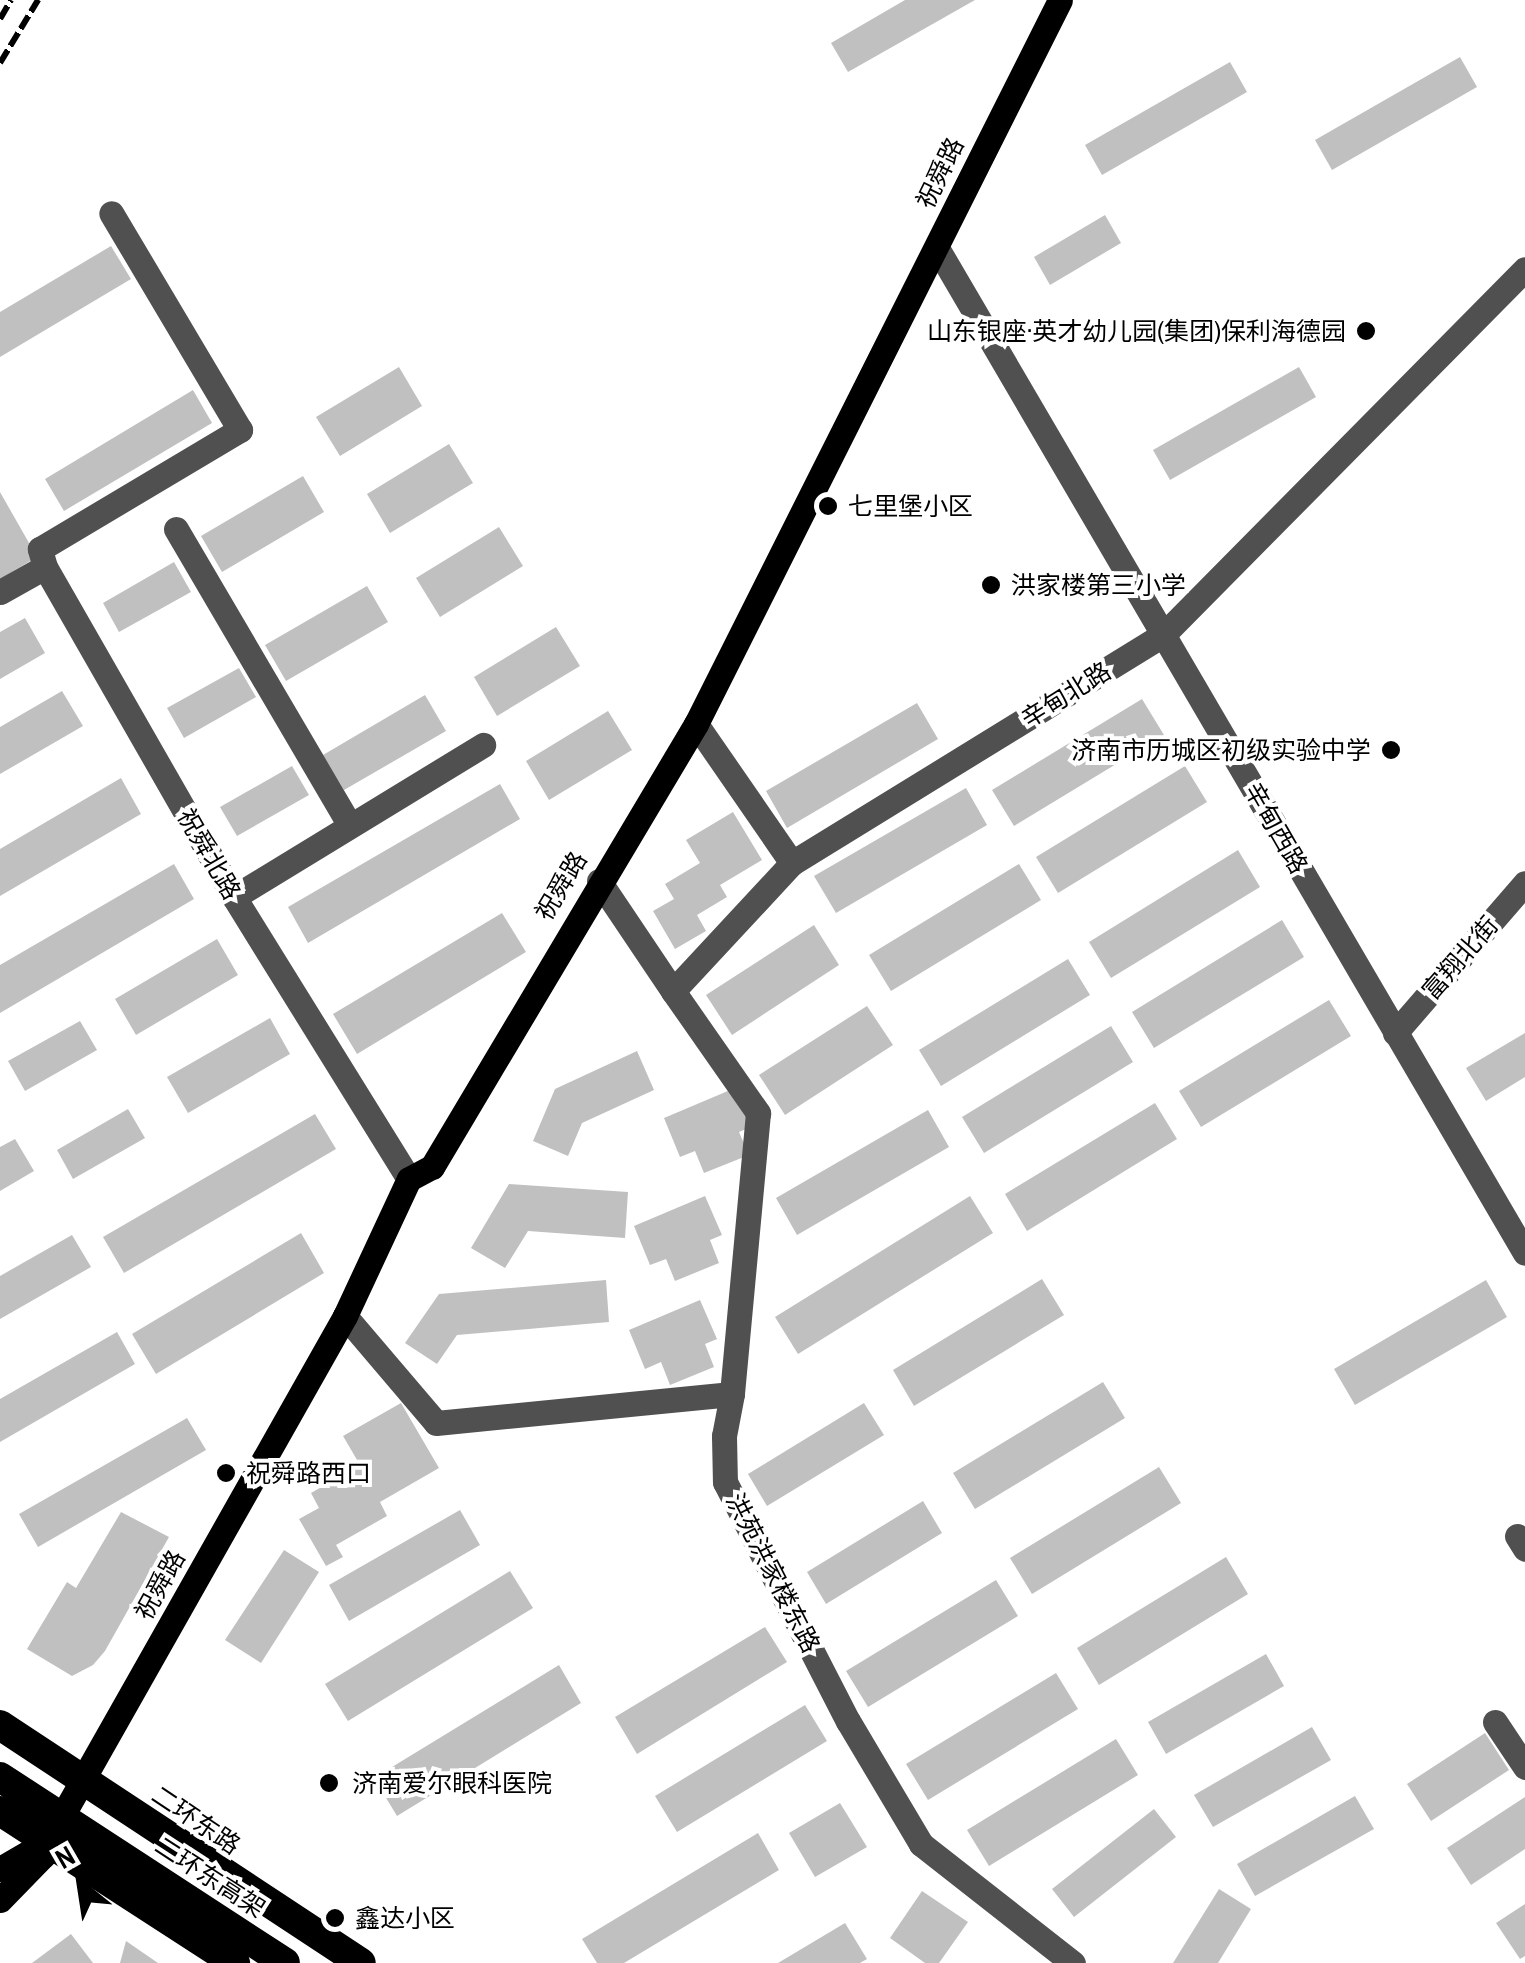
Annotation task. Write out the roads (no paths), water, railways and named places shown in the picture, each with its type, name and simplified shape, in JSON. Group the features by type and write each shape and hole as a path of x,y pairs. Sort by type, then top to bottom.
{"highway":[{"name":"二环东路","path":"0,1726 361,1963"},
{"name":"二环东高架","path":"0,1744 346,1963"},
{"name":"二环东高架","path":"0,1777 285,1963"},
{"path":"0,1811 236,1963"}],"main road":[{"name":"祝舜路","path":"0,1900 31,1873 85,1782 344,1316 409,1179 432,1167 599,880 696,724 1060,0"},
{"path":"0,1869 48,1841"}],"street":[{"path":"0,592 45,568 40,549 240,430 111,212"},
{"name":"辛甸西路","path":"937,248 1525,1253"},
{"name":"辛甸北路","path":"673,991 792,864 1164,634 1525,270"},
{"path":"176,529 350,825"},
{"name":"祝舜北路","path":"45,568 234,897 409,1179"},
{"path":"696,724 792,864"},
{"path":"234,897 483,745"},
{"path":"599,880 673,991"},
{"name":"富翔北街","path":"1395,1033 1525,883"},
{"name":"洪苑洪家楼东路","path":"673,991 758,1113 732,1394 724,1436 725,1482 848,1722 921,1844 1073,1963"},
{"path":"344,1316 436,1423 732,1394"},
{"path":"1495,1722 1525,1767"}],"railway":[{"path":"0,19 11,0"},
{"path":"0,63 38,0"}],"place":[{"name":"山东银座·英才幼儿园(集团)保利海德园","path":"1366,331"},
{"name":"七里堡小区","path":"828,506"},
{"name":"洪家楼第三小学","path":"991,585"},
{"name":"济南市历城区初级实验中学","path":"1391,750"},
{"name":"祝舜路西口","path":"226,1473"},
{"name":"济南爱尔眼科医院","path":"329,1783"},
{"name":"鑫达小区","path":"335,1918"}]}
